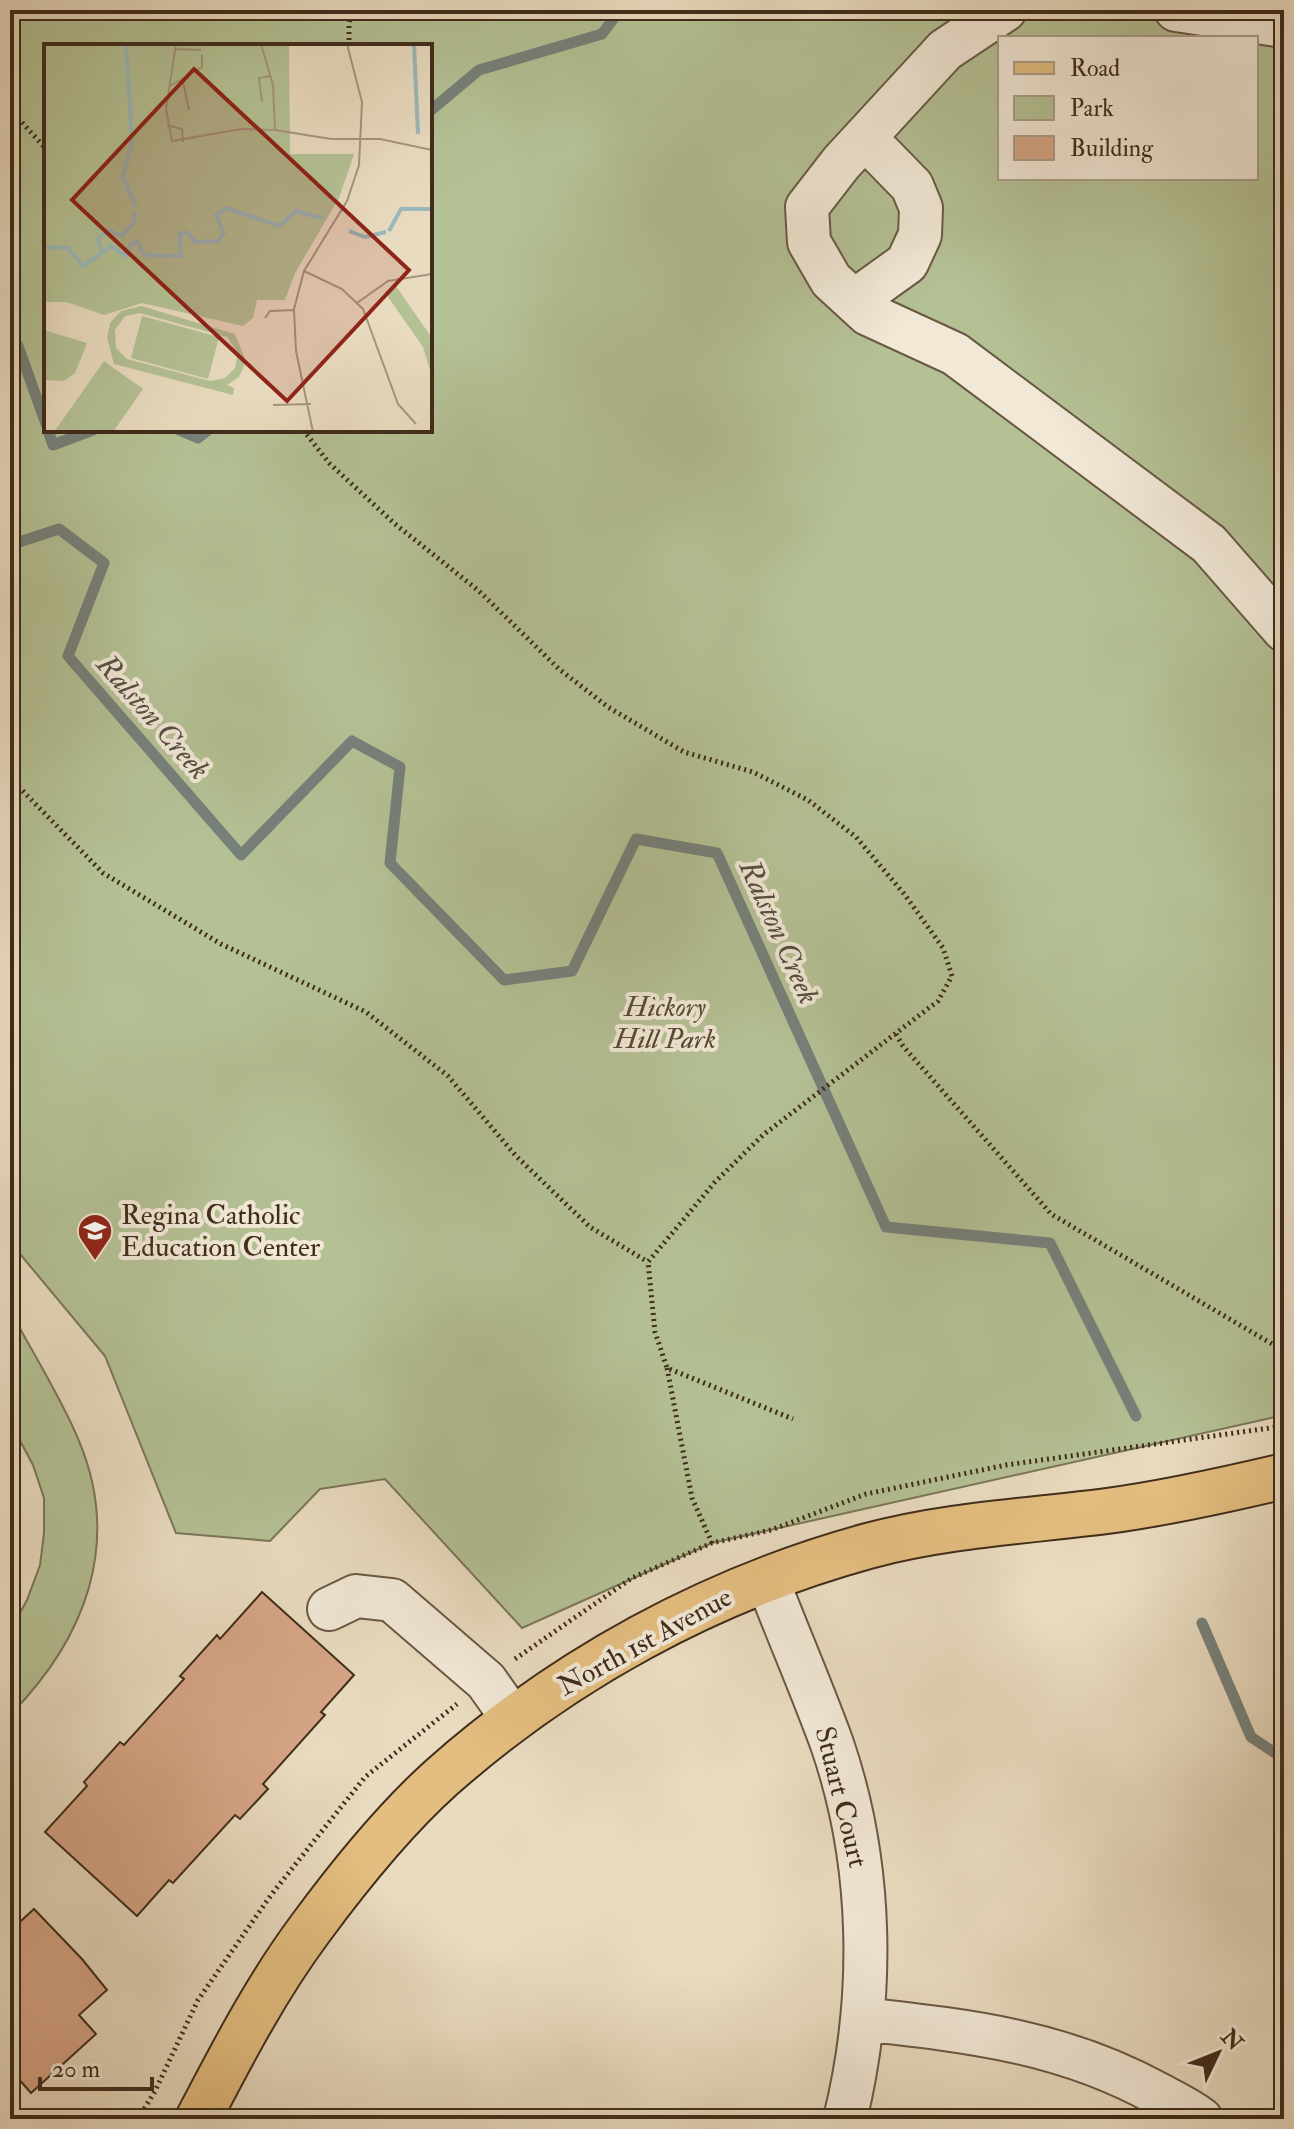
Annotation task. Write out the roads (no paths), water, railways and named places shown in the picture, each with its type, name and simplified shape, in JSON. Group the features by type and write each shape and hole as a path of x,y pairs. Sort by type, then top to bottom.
{"main road":[{"name":"North 1st Avenue","path":"198,2119 250,2021 309,1930 376,1846 440,1779 513,1719 594,1664 685,1614 767,1579 869,1546 975,1524 1108,1511 1206,1495 1284,1476"}],"street":[{"path":"1005,10 945,50 841,163 807,207 809,242 831,280 868,314 955,354 1209,544 1284,630"},
{"path":"1162,36 1175,10 1284,26"},
{"path":"854,301 907,263 920,235 921,208 912,186 865,138"},
{"name":"Stuart Court","path":"767,1579 832,1746 850,1808 861,1870 866,1955 862,2019 855,2080 845,2119"},
{"path":"329,1609 356,1596 392,1600 486,1681 513,1719"},
{"path":"862,2019 982,2033 1057,2050 1129,2078 1201,2119"}],"waterway":[{"path":"432,109 479,70 602,34 620,10"},
{"path":"10,345 18,346 44,418"},
{"path":"49,432 53,445 88,432"},
{"path":"184,432 198,438 206,432"},
{"name":"Ralston Creek","path":"10,545 59,529 104,563 68,656 241,855 352,741 400,767 390,863 504,980 572,971 636,839 717,853 886,1227 1050,1243 1136,1416"},
{"name":"Ralston Creek","path":"1202,1623 1251,1737 1284,1759"}],"place":[{"name":"Regina Catholic Education Center","path":"95,1262"}],"park label":[{"name":"Hickory Hill Park","path":"665,1023"}]}
